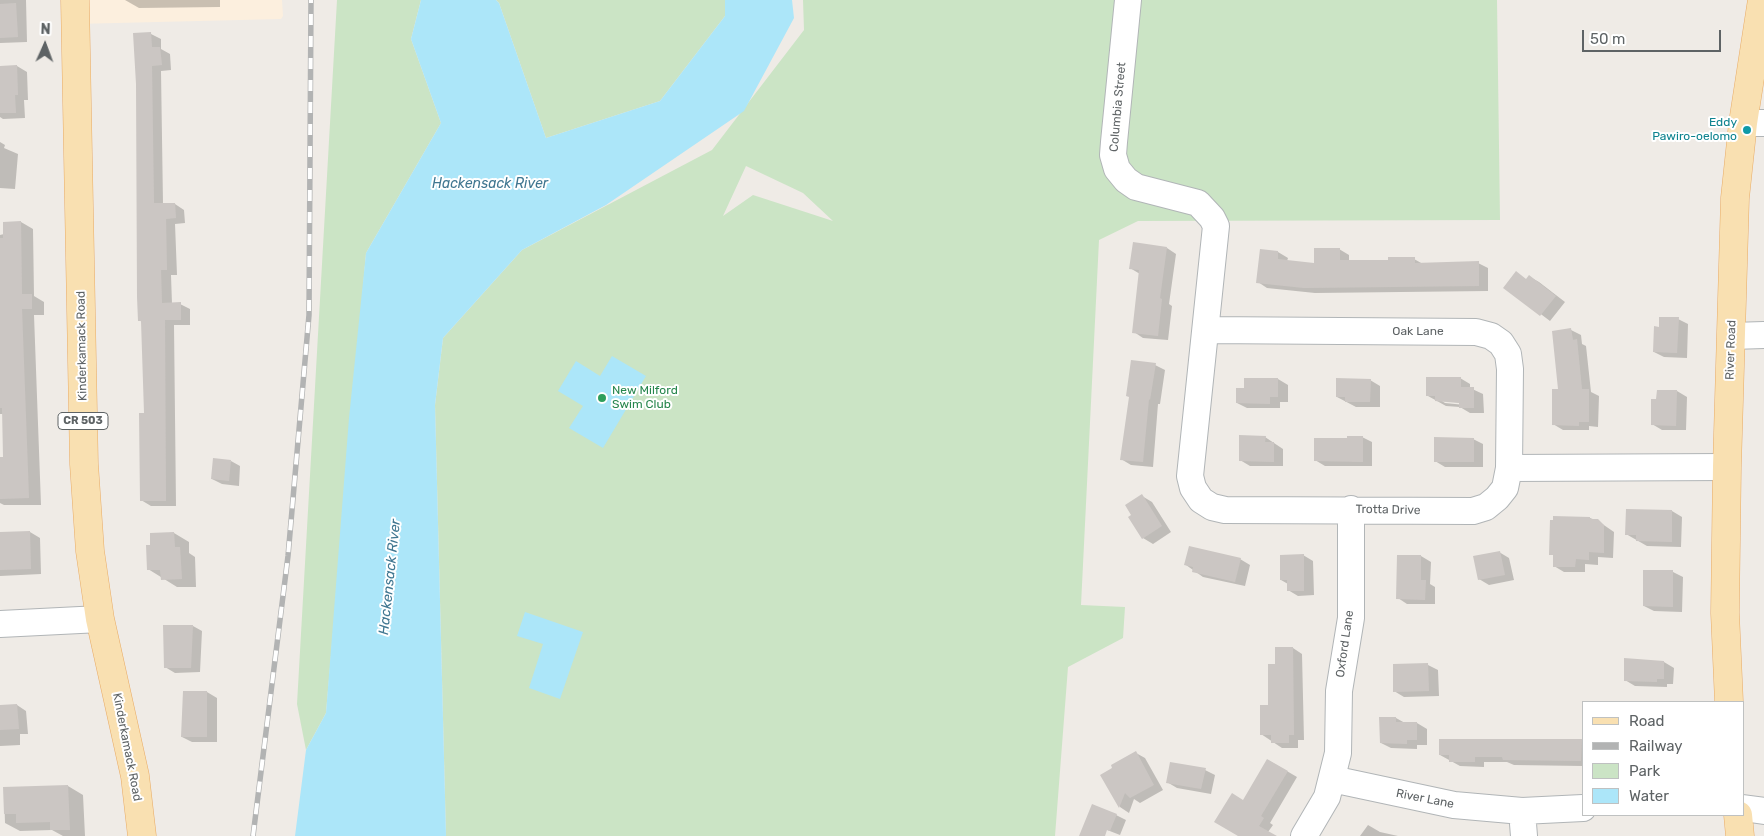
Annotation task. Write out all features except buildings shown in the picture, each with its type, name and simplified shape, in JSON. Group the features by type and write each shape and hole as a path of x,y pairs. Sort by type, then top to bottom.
{"main road":[{"name":"Kinderkamack Road","path":"75,0 84,464 90,551 100,619 135,776 142,836"},
{"name":"River Road","path":"1729,701 1725,613 1726,468 1736,198 1753,123 1762,0"},
{"path":"1738,816 1740,836"}],"street":[{"name":"Columbia Street","path":"1128,0 1113,155 1118,169 1126,180 1136,187 1198,203 1212,218 1216,236 1206,330"},
{"name":"Oak Lane","path":"1206,330 1476,332 1491,336 1501,343 1508,354 1510,369 1510,468"},
{"name":"Trotta Drive","path":"1206,330 1190,476 1193,488 1201,500 1212,507 1225,510 1351,509 1473,511 1486,507 1497,498 1504,488 1510,468"},
{"path":"1732,336 1764,335"},
{"path":"1510,468 1726,468"},
{"name":"Oxford Lane","path":"1332,778 1338,753 1339,691 1350,625 1351,509"},
{"path":"0,624 100,619"},
{"path":"1304,836 1327,797 1332,778"},
{"name":"River Lane","path":"1332,778 1454,805 1523,823 1582,808"},
{"path":"1744,808 1764,811"}],"shaded area":[{"path":"75,0 282,0 283,16 281,19 75,24"}],"green space":[{"path":"337,0 421,0 411,39 441,123 366,253 326,713 306,750 297,704"},
{"path":"496,0 725,0 725,16 660,101 546,138 499,3"},
{"path":"803,0 1497,0 1500,220 1138,221 1099,240 1081,605 1125,607 1123,638 1068,667 1055,836 446,836 435,405 443,338 522,250 712,150 804,30","holes":["746,166 803,193 833,221 753,195 723,216"]}],"water":[{"name":"Hackensack River","path":"421,0 496,0 499,3 546,138 660,101 725,16 725,0 792,0 794,18 744,111 606,205 522,250 443,338 435,405 446,836 295,836 306,750 326,713 349,418 366,253 441,123 411,39"},
{"name":"New Milford Swim Club","path":"612,356 646,376 603,448 569,428 583,406 558,391 576,361 600,376"},
{"path":"525,612 583,632 560,699 529,688 543,644 517,636"}],"railway":[{"path":"253,836 288,556 309,315 311,0"}],"place":[{"name":"Eddy Pawiro-oelomo","path":"1747,130"},
{"name":"New Milford Swim Club","path":"602,398"}]}
